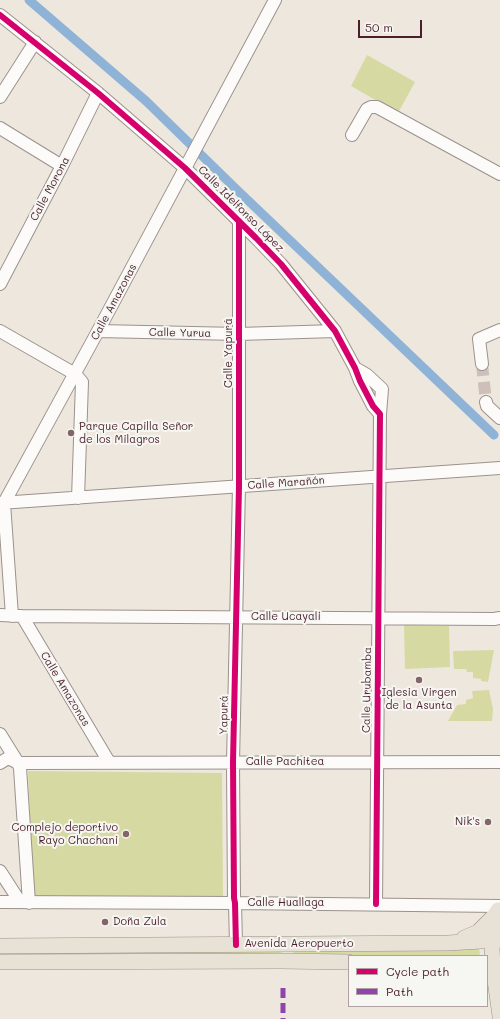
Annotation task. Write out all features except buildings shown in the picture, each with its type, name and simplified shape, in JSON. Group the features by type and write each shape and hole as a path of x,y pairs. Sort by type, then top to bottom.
{"main road":[{"path":"448,944 478,932 495,915 500,907"},
{"path":"500,914 493,967 500,1016"},
{"name":"Avenida Aeropuerto","path":"0,946 448,944 481,941 497,935"},
{"path":"288,944 289,961"},
{"name":"Avenida Aeropuerto","path":"0,962 348,962"},
{"path":"488,989 500,1012"}],"street":[{"name":"Calle Amazonas","path":"109,762 11,616 2,503 98,332 275,0"},
{"name":"Calle Idelfonso López","path":"0,15 188,162 239,221 281,264 335,331 374,406 380,414 380,476"},
{"path":"0,97 35,42"},
{"name":"Calle Morona","path":"0,284 62,166 98,93"},
{"path":"352,135 367,109 377,107 500,174"},
{"path":"0,128 62,166"},
{"name":"Calle Yapurá","path":"239,221 239,486"},
{"path":"482,364 479,339 500,330"},
{"path":"0,331 75,374 82,382 78,498"},
{"name":"Calle Yurua","path":"98,332 239,334 335,331"},
{"path":"486,402 487,406 500,418"},
{"name":"Calle Marañón","path":"2,503 500,468"},
{"name":"Calle Urubamba","path":"376,904 380,476"},
{"name":"Yapurá","path":"236,945 234,898 233,762 239,486"},
{"name":"Calle Ucayali","path":"11,616 500,618"},
{"path":"0,734 18,762 20,768 25,902"},
{"name":"Calle Pachitea","path":"0,763 8,758 18,762 500,762"},
{"path":"0,871 25,902"},
{"name":"Calle Huallaga","path":"0,902 376,904 500,907"}],"green space":[{"path":"367,55 415,82 398,113 351,86"},
{"path":"404,625 449,626 450,667 405,669"},
{"path":"494,650 488,682 473,678 473,672 467,672 466,669 454,669 453,651"},
{"path":"489,690 493,709 492,721 448,721 457,705 466,704 466,700 473,698 472,691"},
{"name":"Complejo deportivo Rayo Chachani","path":"28,771 222,773 223,899 33,896"},
{"path":"479,947 480,955 348,956 293,954 294,950"},
{"path":"0,950 281,951 283,955 0,958"}],"waterway":[{"path":"29,0 146,101 494,435"}],"tunnel":[{"path":"482,364 486,402"}],"marked path":[{"path":"283,988 283,1019"}],"cycle path":[{"path":"0,15 98,93 185,168 281,264 335,331 373,406 380,414 376,904"},
{"path":"236,945 234,898 233,762 239,486 239,221"}],"place":[{"name":"Parque Capilla Señor de los Milagros","path":"71,433"},
{"name":"Iglesia Virgen de la Asunta","path":"419,680"},
{"name":"Nik's","path":"488,822"},
{"name":"Complejo deportivo Rayo Chachani","path":"126,834"},
{"name":"Doña Zula","path":"105,922"}]}
